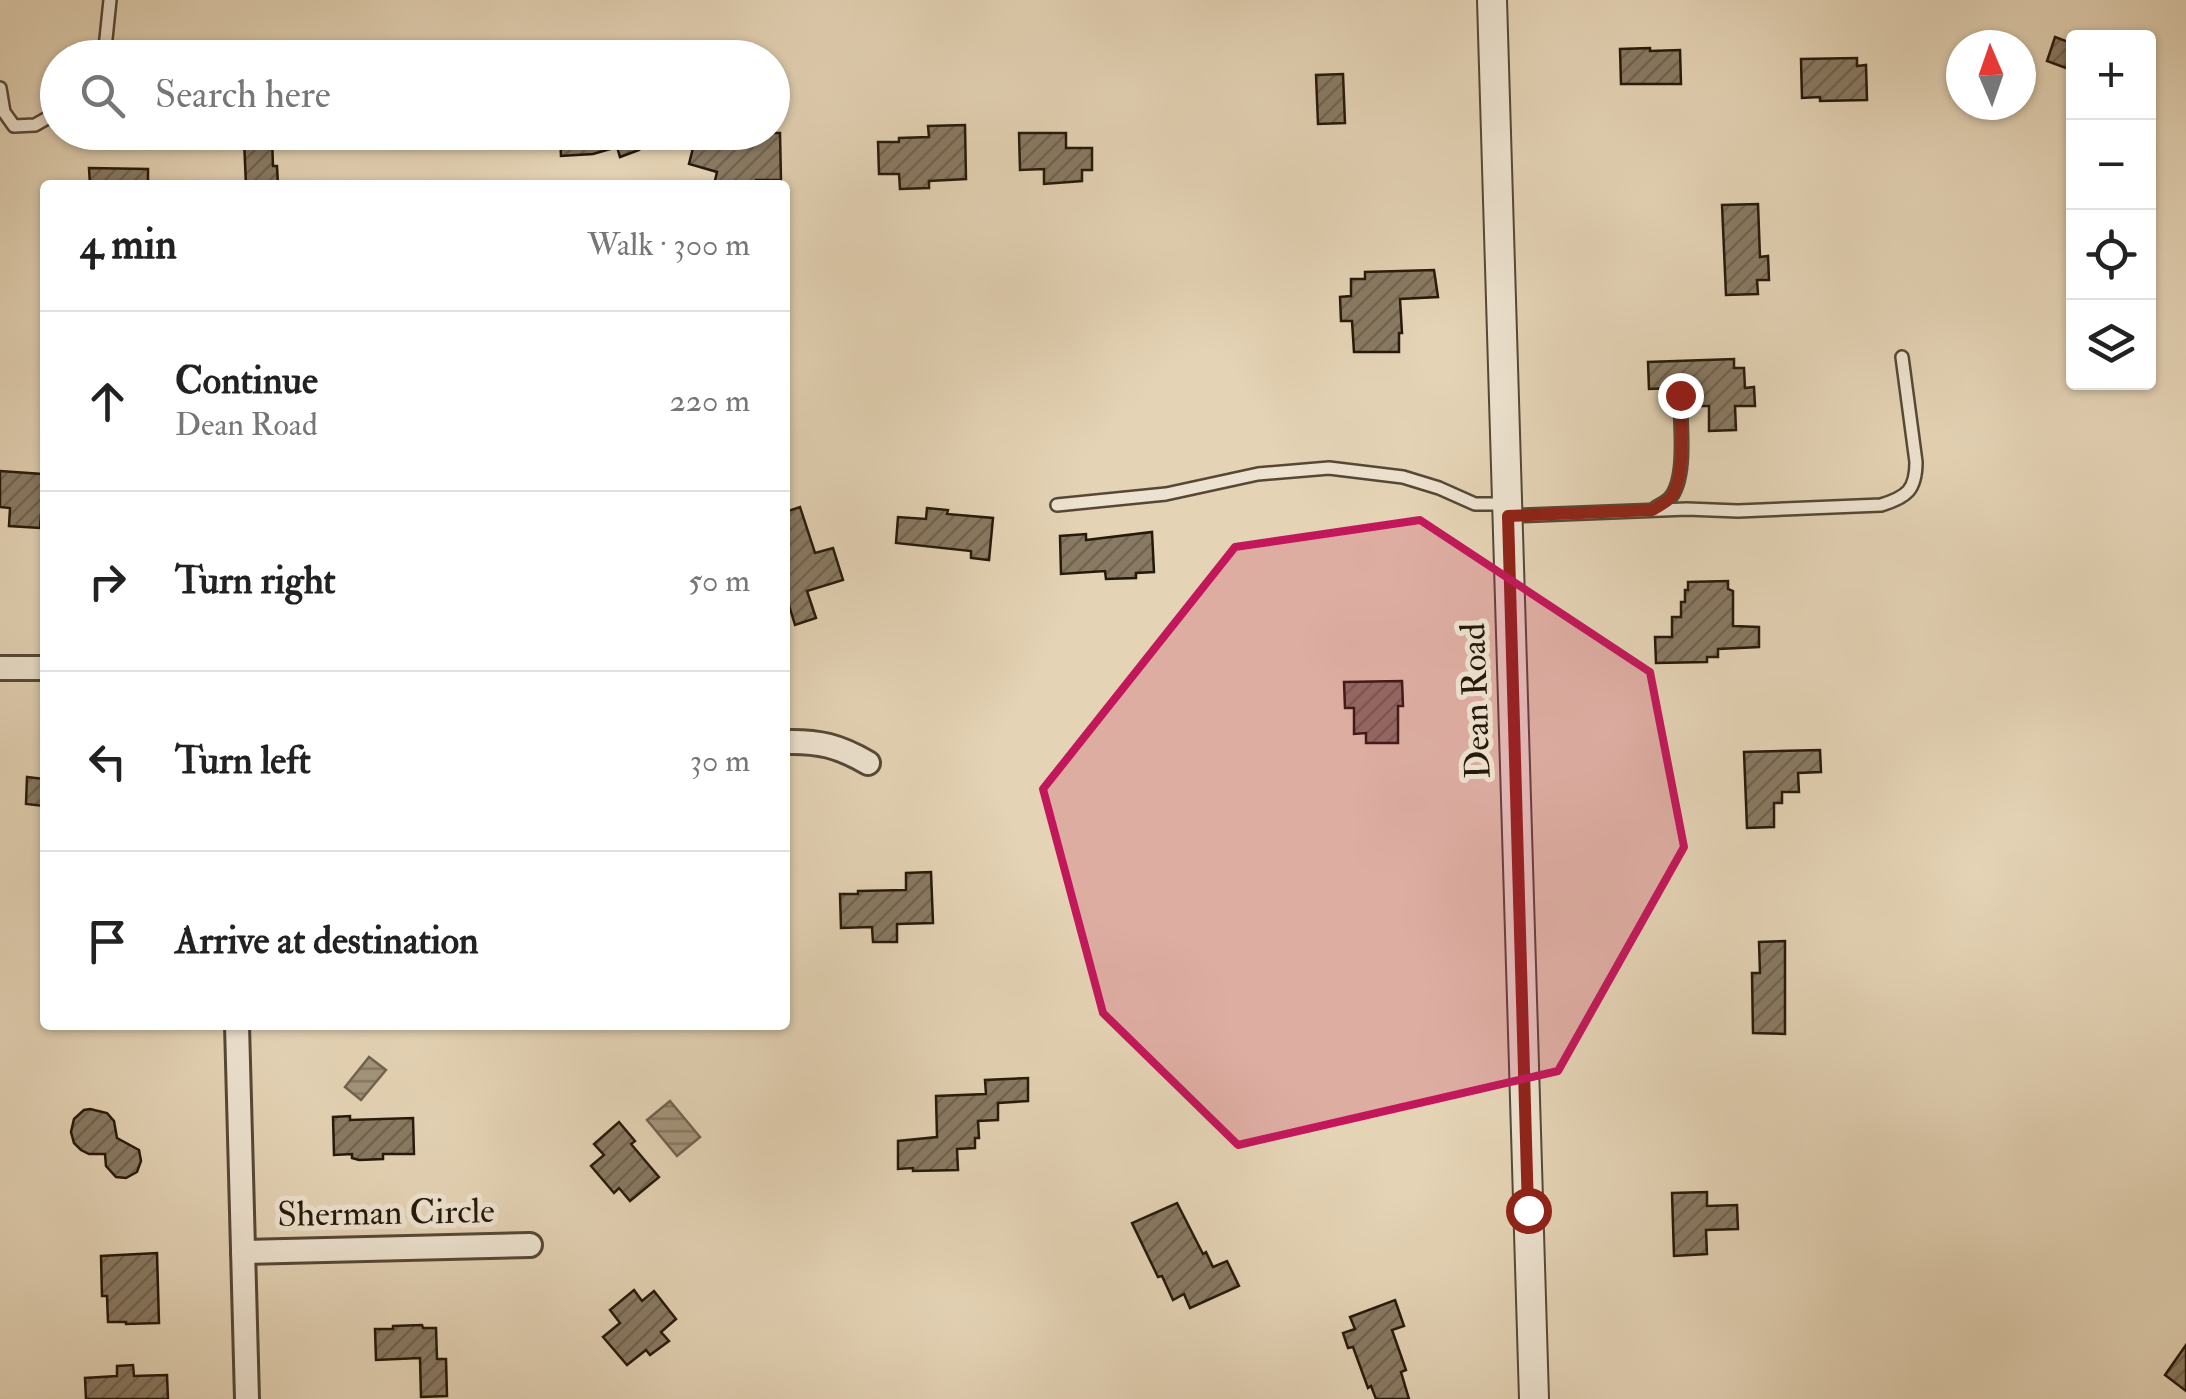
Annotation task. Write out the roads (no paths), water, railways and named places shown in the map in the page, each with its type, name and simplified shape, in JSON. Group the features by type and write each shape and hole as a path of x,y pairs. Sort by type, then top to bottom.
{"street":[{"name":"Dean Road","path":"1492,0 1534,1399"},
{"path":"0,668 40,668"},
{"path":"790,742 822,742 868,763"},
{"path":"237,1030 247,1399"},
{"name":"Sherman Circle","path":"243,1252 530,1245"}],"lane":[{"path":"106,40 110,0"},
{"path":"0,88 4,112 14,126 40,122"},
{"path":"1058,505 1166,494 1258,474 1329,468 1403,477 1474,504 1508,510 1738,511 1881,504 1910,490 1916,478 1902,358"},
{"path":"1652,510 1670,498 1677,484 1680,395"}]}
